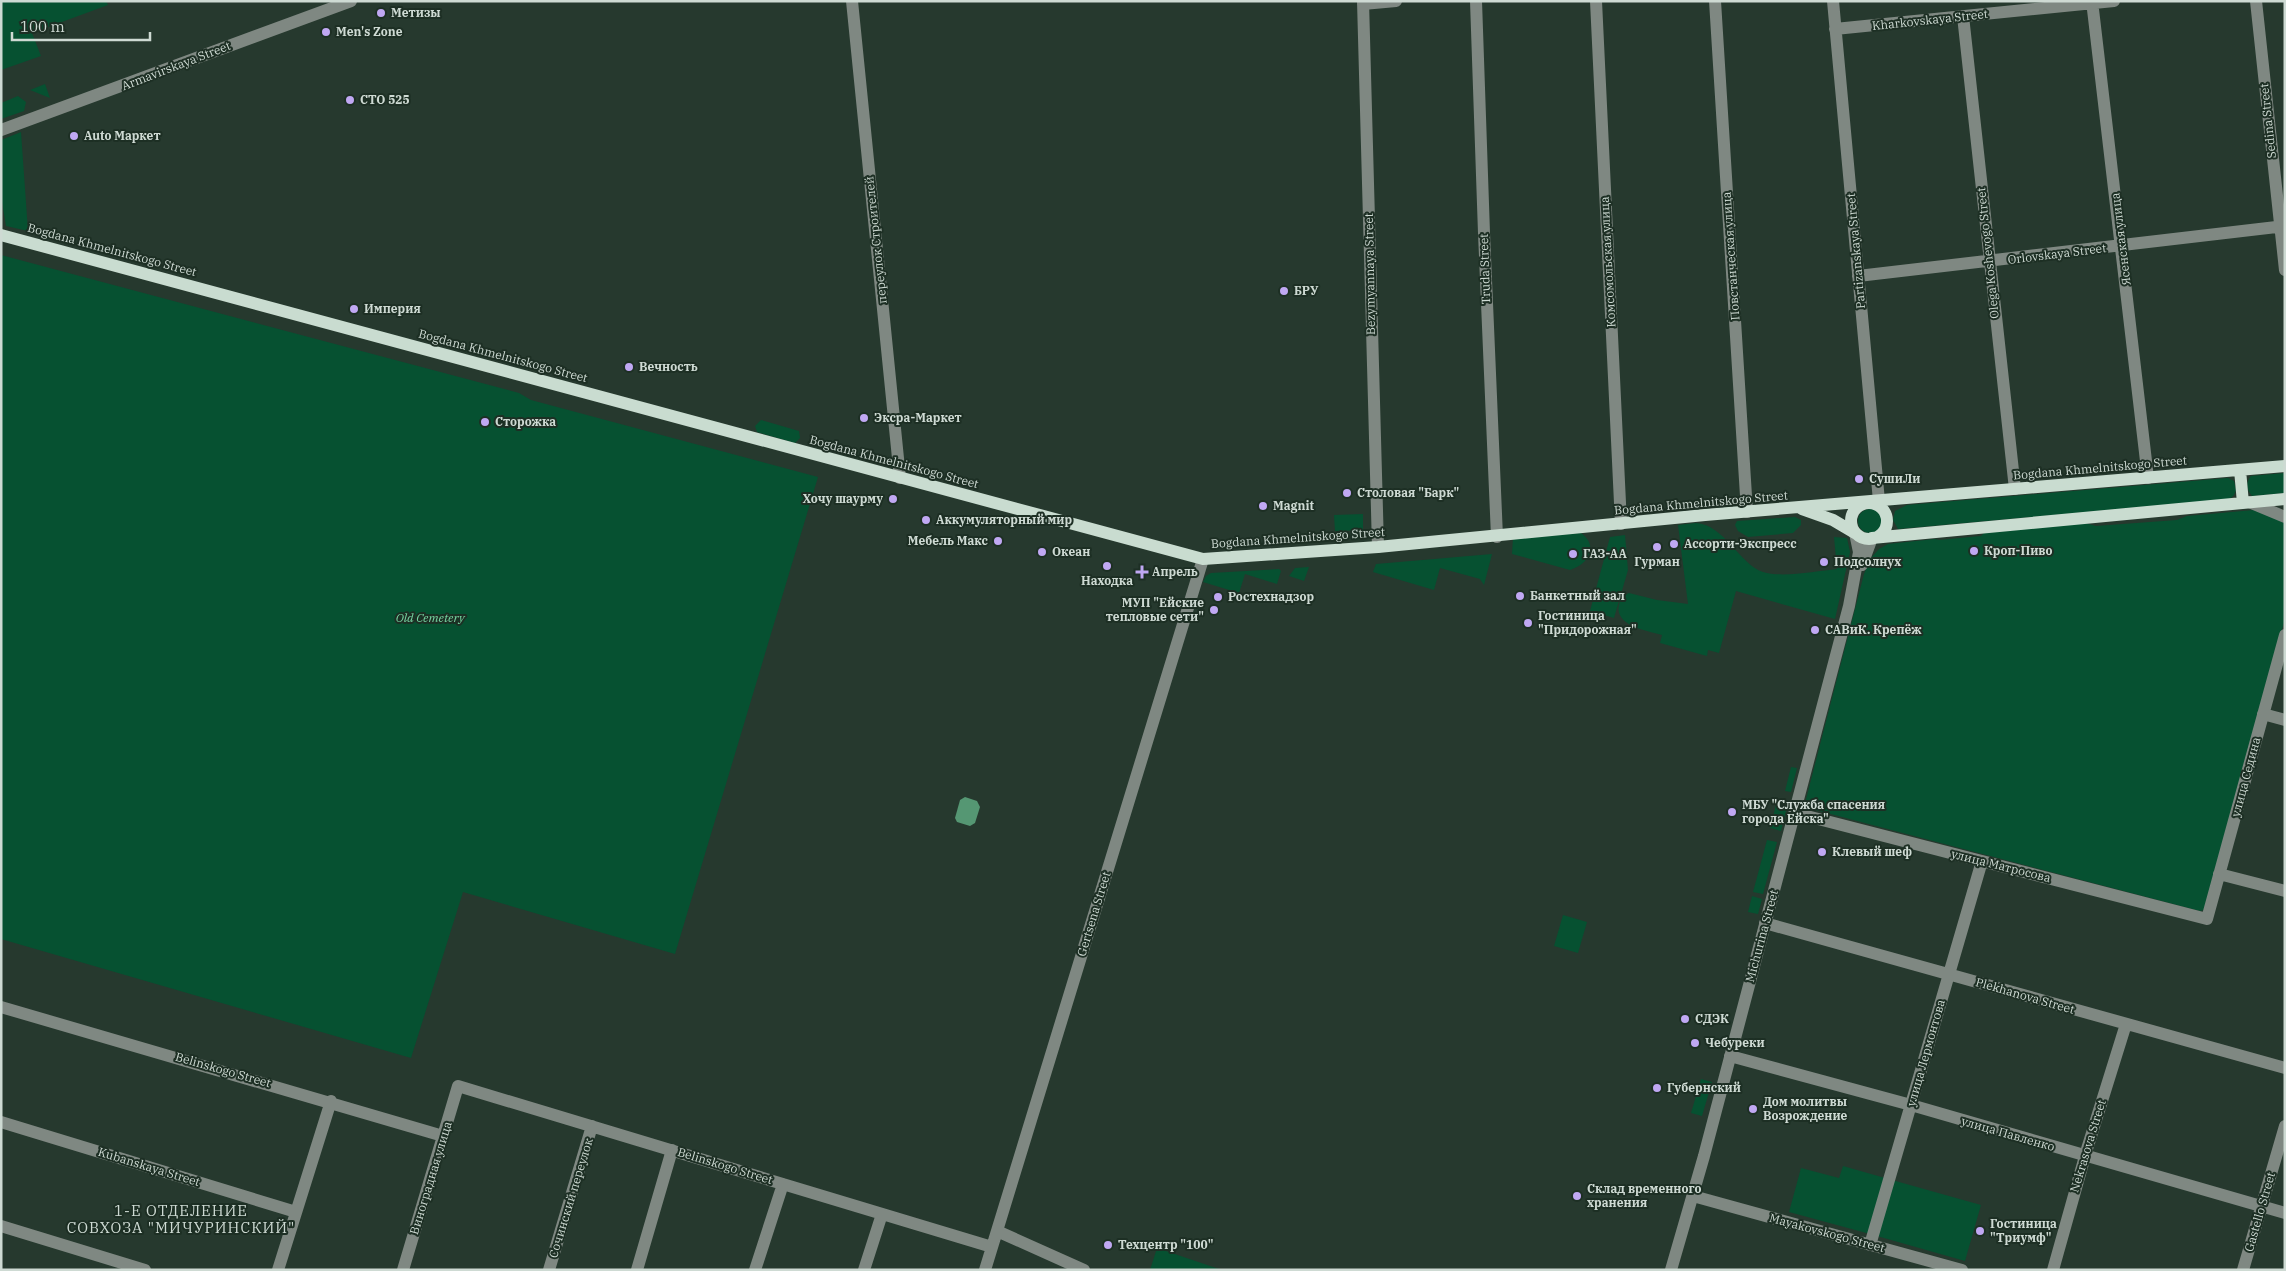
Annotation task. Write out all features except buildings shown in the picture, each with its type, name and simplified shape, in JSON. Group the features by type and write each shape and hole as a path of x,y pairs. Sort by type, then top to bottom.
{"main road":[{"name":"Bogdana Khmelnitskogo Street","path":"1,235 1203,559 1497,537 1747,512 2285,466"},
{"path":"2240,470 2246,503"},
{"path":"1872,538 1883,533 1887,518 1882,507 1873,502 1858,506 1852,515 1851,524 1855,533 1863,538 1872,538 2285,499"},
{"name":"Bogdana Khmelnitskogo Street","path":"1798,508 1833,520 1855,533"}],"street":[{"name":"Armavirskaya Street","path":"1,130 351,1"},
{"name":"переулок Строителей","path":"852,1 900,478"},
{"path":"1363,2 1396,1"},
{"name":"Truda Street","path":"1476,1 1497,537"},
{"name":"Комсомольская улица","path":"1596,1 1621,524"},
{"name":"Повстанческая улица","path":"1715,1 1747,512"},
{"name":"Partizanskaya Street","path":"1833,1 1858,276 1873,502"},
{"name":"Kharkovskaya Street","path":"1835,29 2114,1"},
{"name":"Sedina Street","path":"2256,1 2282,227 2285,270"},
{"name":"Bezymyannaya Street","path":"1363,2 1378,547"},
{"name":"Ясенская улица","path":"2092,2 2148,478"},
{"name":"Olega Koshevogo Street","path":"1963,16 2015,490"},
{"name":"Orlovskaya Street","path":"1858,276 2282,227"},
{"path":"2246,503 2285,517"},
{"name":"Michurina Street","path":"1670,1270 1692,1196 1796,813 1850,600 1859,552 1855,533"},
{"name":"Michurina Street","path":"1850,600 1872,538"},
{"name":"Gertsena Street","path":"985,1270 1203,559"},
{"name":"улица Седина","path":"2207,919 2285,636"},
{"path":"2263,714 2285,720"},
{"name":"улица Матросова","path":"1796,813 2207,919"},
{"name":"улица Лермонтова","path":"1870,1245 1982,861"},
{"path":"2219,874 2285,891"},
{"name":"Plekhanova Street","path":"1765,924 2285,1068"},
{"name":"Belinskogo Street","path":"1,1007 443,1136"},
{"name":"Nekrasova Street","path":"2053,1270 2085,1156 2126,1024"},
{"name":"улица Павленко","path":"1730,1056 1911,1105 2285,1213"},
{"name":"Belinskogo Street","path":"458,1086 992,1247"},
{"name":"Виноградная улица","path":"403,1270 458,1086"},
{"path":"278,1270 331,1102"},
{"name":"Kubanskaya Street","path":"1,1122 296,1212"},
{"name":"Сочинский переулок","path":"549,1270 592,1126"},
{"name":"Gastello Street","path":"2243,1270 2285,1126"},
{"path":"637,1270 672,1150"},
{"path":"755,1270 783,1184"},
{"name":"Mayakovskogo Street","path":"1692,1196 1962,1270"},
{"path":"864,1270 882,1214"},
{"path":"1,1226 145,1270"},
{"path":"997,1231 1084,1270"}],"green space":[{"path":"1,1 106,1 108,5 32,33 41,56 1,70"},
{"path":"45,84 50,98 30,90"},
{"path":"18,96 26,102 24,111 1,119 1,103"},
{"path":"21,132 28,231 6,226 1,196 1,140"},
{"name":"Old Cemetery","path":"1,255 519,393 531,400 818,477 675,954 463,892 411,1058 1,939"},
{"path":"761,420 799,431 800,438 795,443 757,432 755,426"},
{"path":"2285,473 2285,493 2252,496 2249,491 2247,484 2251,476"},
{"path":"2228,478 2234,481 2236,490 2230,499 1898,529 1893,520 1895,511 1907,505"},
{"path":"1870,509 1879,512 1882,521 1879,530 1870,533 1861,530 1858,521 1861,512"},
{"path":"2254,510 2285,519 2285,619 2204,910 2200,911 1804,807 1864,574 1871,558 1879,549 1888,544 1981,536 1984,533 2085,523 2096,526 2177,520 2187,516"},
{"path":"1363,514 1363,530 1335,531 1334,515"},
{"path":"1795,517 1801,520 1801,525 1793,533 1748,537 1738,531 1735,525 1737,521"},
{"path":"1696,523 1706,525 1715,530 1754,568 1771,574 1800,574 1837,569 1834,537 1847,538 1850,552 1835,619 1736,591 1719,653 1708,650 1707,656 1660,643 1662,635 1627,623 1619,612 1619,605 1622,598 1629,593 1657,600 1688,604 1678,525"},
{"path":"1581,533 1590,543 1589,554 1582,564 1570,570 1512,554 1513,538"},
{"path":"1625,535 1628,570 1614,618 1590,611 1610,537"},
{"path":"1492,554 1484,585 1480,579 1440,568 1434,590 1373,572 1376,564"},
{"path":"1309,567 1304,581 1289,576 1295,568"},
{"path":"1279,569 1281,571 1277,584 1245,574 1239,593 1203,582 1206,576 1211,573"},
{"path":"1791,767 1797,768 1791,792 1785,791"},
{"path":"1776,805 1787,808 1781,831 1770,828"},
{"path":"1767,840 1777,842 1763,894 1753,892"},
{"path":"1752,896 1762,899 1758,914 1748,912"},
{"path":"1563,915 1587,922 1578,953 1554,946"},
{"path":"1701,1079 1712,1082 1702,1116 1691,1113"},
{"path":"1843,1166 1885,1178 1870,1234 1789,1212 1801,1168 1839,1178"},
{"path":"1892,1180 1981,1205 1965,1261 1877,1236"},
{"path":"1157,1248 1222,1270 1150,1270"}],"shaded area":[{"path":"965,797 977,801 980,807 975,823 970,826 957,822 955,818 960,800"}],"place":[{"name":"Метизы","path":"381,13"},
{"name":"Men's Zone","path":"326,32"},
{"name":"СТО 525","path":"350,100"},
{"name":"Auto Маркет","path":"74,136"},
{"name":"БРУ","path":"1284,291"},
{"name":"Империя","path":"354,309"},
{"name":"Вечность","path":"629,367"},
{"name":"Эксра-Маркет","path":"864,418"},
{"name":"Сторожка","path":"485,422"},
{"name":"СушиЛи","path":"1859,479"},
{"name":"Столовая \"Барк\"","path":"1347,493"},
{"name":"Хочу шаурму","path":"893,499"},
{"name":"Magnit","path":"1263,506"},
{"name":"Аккумуляторный мир","path":"926,520"},
{"name":"Мебель Макс","path":"998,541"},
{"name":"Ассорти-Экспресс","path":"1674,544"},
{"name":"Гурман","path":"1657,547"},
{"name":"Кроп-Пиво","path":"1974,551"},
{"name":"Океан","path":"1042,552"},
{"name":"ГАЗ-АА","path":"1573,554"},
{"name":"Подсолнух","path":"1824,562"},
{"name":"Находка","path":"1107,566"},
{"name":"Апрель","path":"1142,572"},
{"name":"Банкетный зал","path":"1520,596"},
{"name":"Ростехнадзор","path":"1218,597"},
{"name":"МУП \"Ейские тепловые сети\"","path":"1214,610"},
{"name":"Гостиница \"Придорожная\"","path":"1528,623"},
{"name":"САВиК. Крепёж","path":"1815,630"},
{"name":"МБУ \"Служба спасения города Ейска\"","path":"1732,812"},
{"name":"Клевый шеф","path":"1822,852"},
{"name":"СДЭК","path":"1685,1019"},
{"name":"Чебуреки","path":"1695,1043"},
{"name":"Губернский","path":"1657,1088"},
{"name":"Дом молитвы Возрождение","path":"1753,1109"},
{"name":"Склад временного хранения","path":"1577,1196"},
{"name":"Гостиница \"Триумф\"","path":"1980,1231"},
{"name":"Техцентр \"100\"","path":"1108,1245"}],"district":[{"name":"1-Е ОТДЕЛЕНИЕ СОВХОЗА \"МИЧУРИНСКИЙ\"","path":"181,1220"}]}
